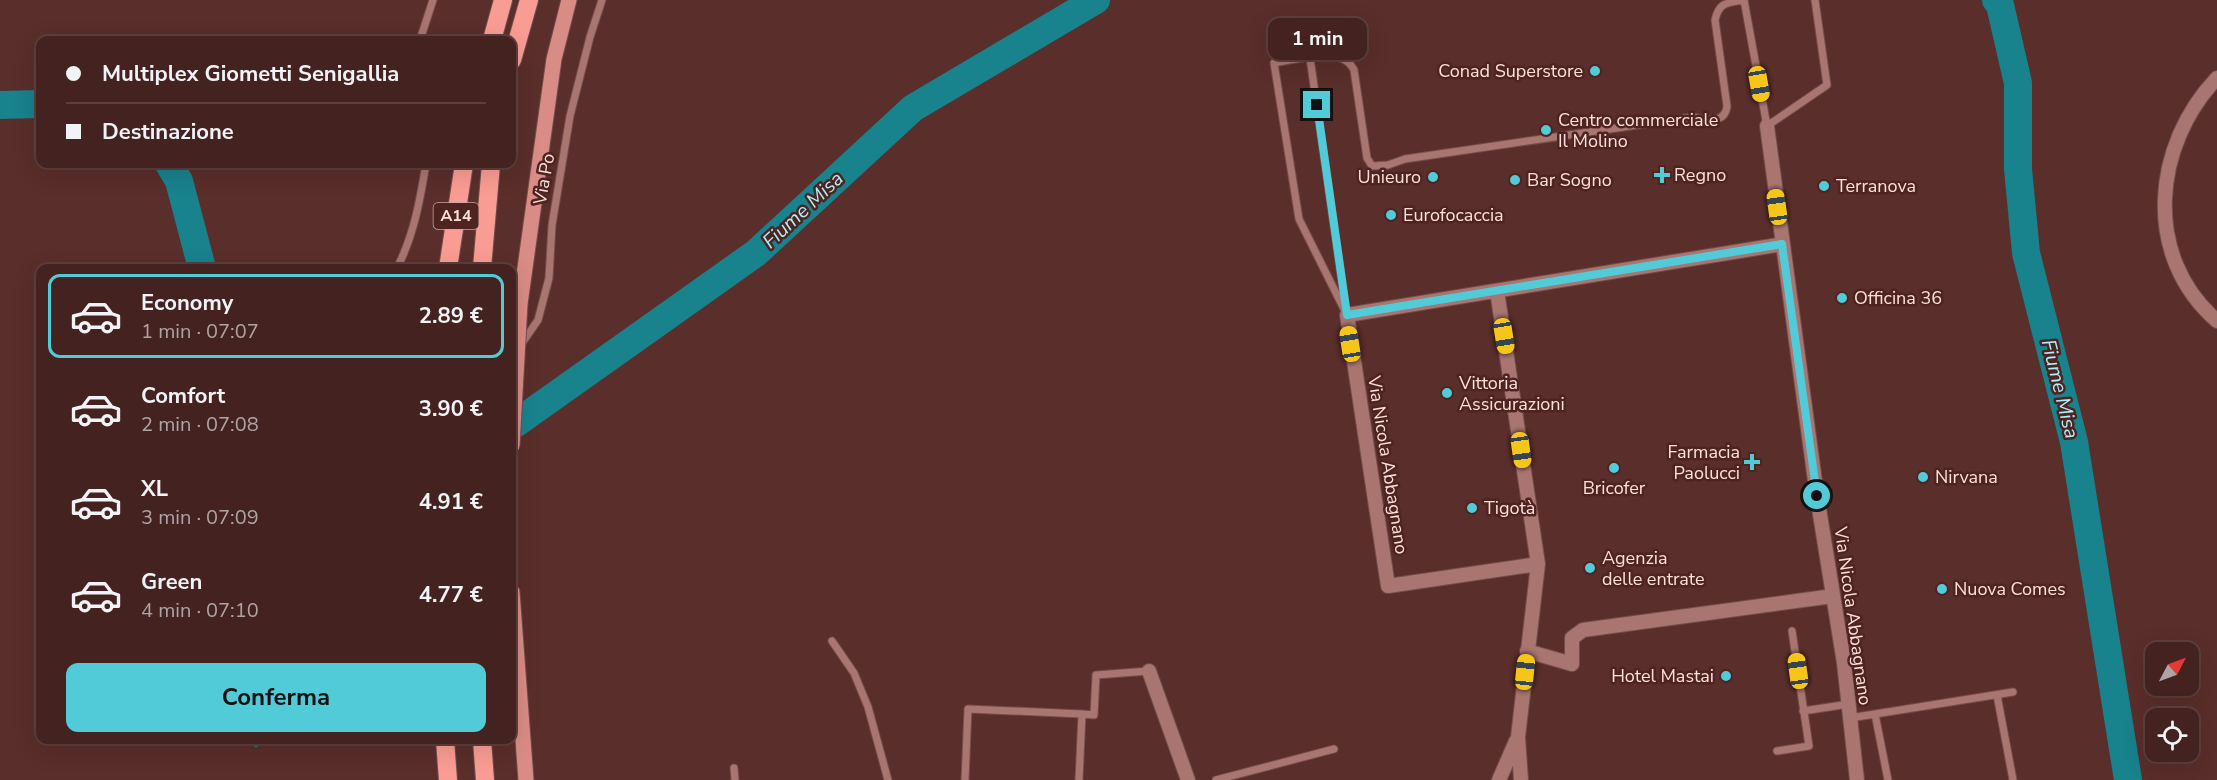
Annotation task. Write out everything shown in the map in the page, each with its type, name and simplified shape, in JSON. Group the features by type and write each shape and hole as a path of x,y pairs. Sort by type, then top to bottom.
{"highway":[{"path":"493,36 503,0"},
{"path":"516,46 529,0"},
{"name":"A14","path":"449,264 463,168"},
{"name":"A14","path":"482,264 491,168"},
{"path":"445,744 448,780"},
{"path":"482,744 485,780"}],"main road":[{"path":"516,375 520,304 554,59 569,0"},
{"path":"516,646 526,780"}],"street":[{"path":"2217,78 2204,92 2186,120 2175,143 2164,192 2165,218 2173,256 2196,299 2217,321"},
{"name":"Via Nicola Abbagnano","path":"1767,126 1817,496 1844,663 1857,780"},
{"path":"1347,315 1782,244"},
{"path":"1497,291 1538,564 1518,737 1521,780"},
{"name":"Via Nicola Abbagnano","path":"1347,315 1388,586 1538,564"},
{"path":"1527,651 1572,664 1572,638 1583,630 1833,596"},
{"path":"1149,671 1188,780"},
{"path":"1499,780 1518,737"}],"lane":[{"path":"421,36 433,0"},
{"name":"Via Po","path":"516,351 538,320 549,278 552,225 570,116 602,0"},
{"path":"1347,315 1299,219 1274,63 1328,56 1341,57 1351,64 1354,70 1367,158 1372,166 1388,165 1405,159 1692,117 1713,120 1722,118 1727,106 1715,20 1717,10 1725,3 1744,0 1767,126 1827,85 1815,0"},
{"path":"1310,58 1347,315"},
{"path":"398,264 408,248 417,216 425,168"},
{"path":"1777,751 1809,746 1792,631"},
{"path":"832,641 854,673 868,707 888,780"},
{"path":"965,780 968,709 1094,715 1096,675 1149,671"},
{"path":"1803,711 1849,711 1875,714 2013,692"},
{"path":"1997,695 2013,780"},
{"path":"1079,780 1082,714"},
{"path":"1875,714 1888,780"},
{"path":"1216,780 1334,749"},
{"path":"734,768 735,780"}],"waterway":[{"name":"Fiume Misa","path":"516,423 756,253 913,108 1096,0"},
{"name":"Fiume Misa","path":"1996,0 2000,5 2018,83 2018,169 2026,253 2074,442 2128,780"},
{"name":"Fiume Misa","path":"0,105 36,104"},
{"name":"Fiume Misa","path":"171,168 179,181 201,264"}],"place":[{"name":"Conad Superstore","path":"1595,71"},
{"name":"Centro commerciale Il Molino","path":"1546,130"},
{"name":"Regno","path":"1662,175"},
{"name":"Unieuro","path":"1433,177"},
{"name":"Bar Sogno","path":"1515,180"},
{"name":"Terranova","path":"1824,186"},
{"name":"Eurofocaccia","path":"1391,215"},
{"name":"Officina 36","path":"1842,298"},
{"name":"Vittoria Assicurazioni","path":"1447,393"},
{"name":"Farmacia Paolucci","path":"1752,462"},
{"name":"Bricofer","path":"1614,468"},
{"name":"Nirvana","path":"1923,477"},
{"name":"Tigotà","path":"1472,508"},
{"name":"Agenzia delle entrate","path":"1590,568"},
{"name":"Nuova Comes","path":"1942,589"},
{"name":"Hotel Mastai","path":"1726,676"}],"route":[{"path":"1317,105 1347,315 1782,244 1817,496"}]}
